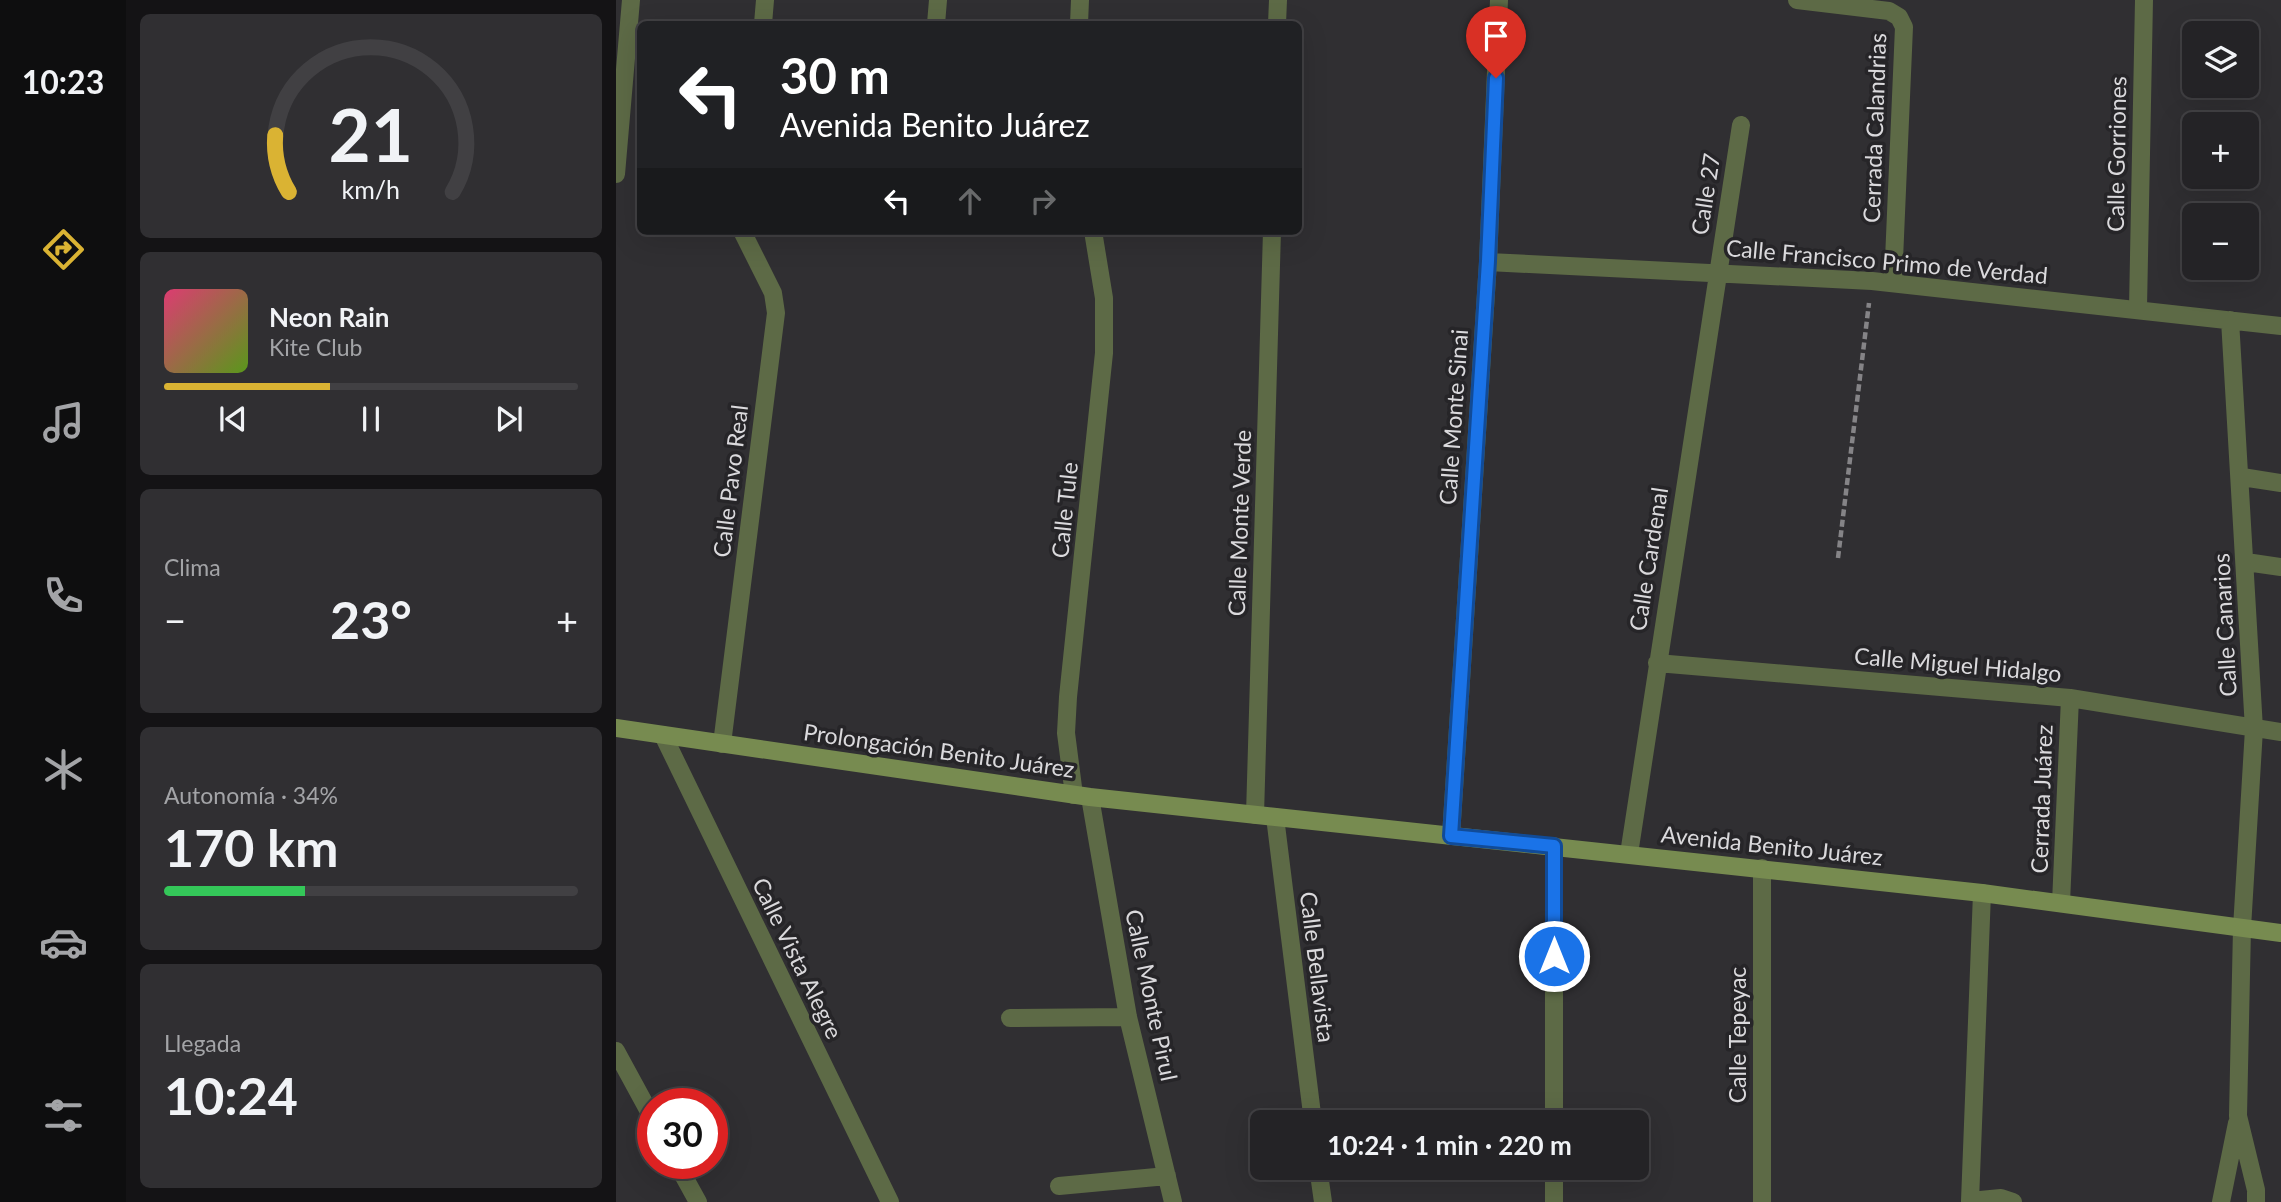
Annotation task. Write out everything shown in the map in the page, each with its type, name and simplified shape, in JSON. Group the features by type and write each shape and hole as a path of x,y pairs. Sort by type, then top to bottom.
{"main road":[{"name":"Prolongación Benito Juárez","path":"616,728 1082,796 1255,815"},
{"name":"Avenida Benito Juárez","path":"1255,815 1982,893 2281,933"}],"street":[{"path":"616,174 631,0"},
{"path":"763,21 765,0"},
{"path":"936,21 939,0"},
{"path":"1079,21 1080,0"},
{"path":"1277,21 1278,0"},
{"name":"Calle Monte Sinai","path":"1451,836 1488,261 1499,0"},
{"name":"Cerrada Calandrias","path":"1797,0 1878,9 1899,17 1906,39 1894,283"},
{"name":"Calle Gorriones","path":"2138,309 2144,0"},
{"name":"Calle 27","path":"1718,271 1741,125"},
{"name":"Calle Pavo Real","path":"722,744 776,313 773,293 744,235"},
{"name":"Calle Tule","path":"1082,796 1066,733 1104,353 1104,298 1094,235"},
{"name":"Calle Monte Verde","path":"1255,815 1272,235"},
{"name":"Calle Francisco Primo de Verdad","path":"1488,261 1872,281 2281,327"},
{"name":"Calle Cardenal","path":"1629,854 1718,271"},
{"name":"Calle Canarios","path":"2230,320 2242,477 2254,729 2242,928 2238,1116"},
{"path":"2242,477 2281,483"},
{"path":"2246,562 2281,567"},
{"name":"Calle Miguel Hidalgo","path":"1657,663 2070,698 2281,732"},
{"name":"Cerrada Juárez","path":"2062,903 2070,698"},
{"name":"Calle Vista Alegre","path":"663,735 890,1202"},
{"name":"Calle Monte Pirul","path":"1082,796 1128,1017 1173,1202"},
{"name":"Calle Bellavista","path":"1275,817 1312,1110"},
{"path":"1554,846 1554,1110"},
{"name":"Calle Tepeyac","path":"1762,868 1762,1202"},
{"path":"1982,893 1969,1202 2001,1198 2013,1202"},
{"path":"1010,1018 1128,1017"},
{"path":"616,1051 637,1090"},
{"path":"2221,1202 2238,1116"},
{"path":"2238,1116 2256,1189 2256,1202"},
{"path":"1059,1186 1167,1176"},
{"path":"685,1179 698,1202"},
{"path":"1319,1180 1322,1202"},
{"path":"1554,1180 1554,1202"}],"path":[{"path":"1838,558 1872,281"}],"route":[{"path":"1496,78 1488,261 1451,836 1554,846 1554,956"}]}
